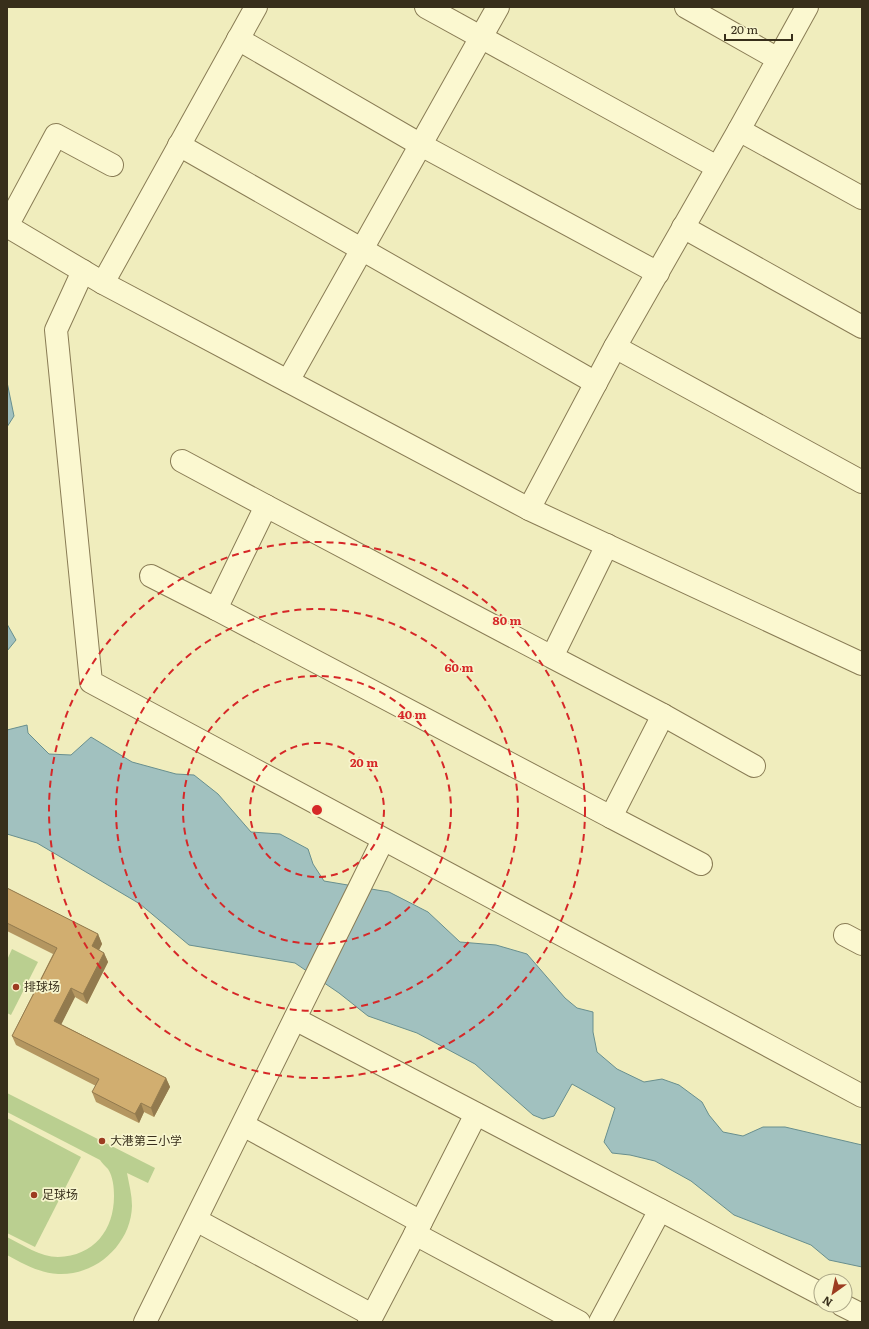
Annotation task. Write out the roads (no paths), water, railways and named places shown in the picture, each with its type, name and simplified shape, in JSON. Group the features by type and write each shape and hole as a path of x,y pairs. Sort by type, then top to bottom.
{"street":[{"path":"103,283 256,7"},
{"path":"426,7 717,167"},
{"path":"288,381 498,7"},
{"path":"686,7 778,59"},
{"path":"529,508 615,347 739,130 807,7"},
{"path":"238,39 421,145 658,272"},
{"path":"739,130 862,198"},
{"path":"112,165 56,135 7,226 103,283 529,508 862,664"},
{"path":"179,145 596,382"},
{"path":"683,227 862,327"},
{"path":"83,271 56,330 91,682 862,1096"},
{"path":"615,347 862,482"},
{"path":"182,461 663,715 754,766"},
{"path":"216,609 266,506"},
{"path":"552,657 607,545"},
{"path":"151,576 702,864"},
{"path":"611,817 663,715"},
{"path":"146,1322 384,840"},
{"path":"295,1019 813,1290"},
{"path":"196,1220 371,1318 476,1114"},
{"path":"243,1125 579,1322"},
{"path":"600,1322 660,1210"},
{"path":"853,1311 862,1316"}],"water":[{"path":"7,382 14,416 7,427"},
{"path":"7,624 16,640 7,651"},
{"path":"27,725 28,733 49,754 71,755 91,737 132,762 176,774 194,775 218,794 251,832 280,834 308,849 313,864 324,881 389,892 428,912 460,942 496,945 527,954 565,998 577,1008 593,1012 593,1032 597,1052 617,1069 644,1082 662,1079 679,1085 702,1102 709,1115 723,1132 743,1136 763,1127 785,1127 862,1145 862,1267 829,1260 811,1245 734,1215 691,1181 655,1161 630,1155 612,1153 604,1142 615,1108 572,1084 554,1116 543,1119 533,1115 475,1064 417,1033 368,1016 339,993 295,963 189,945 140,904 37,843 7,834 7,730"}],"place":[{"name":"排球场","path":"16,987"},
{"name":"大港第三小学","path":"102,1141"},
{"name":"足球场","path":"34,1195"}]}
